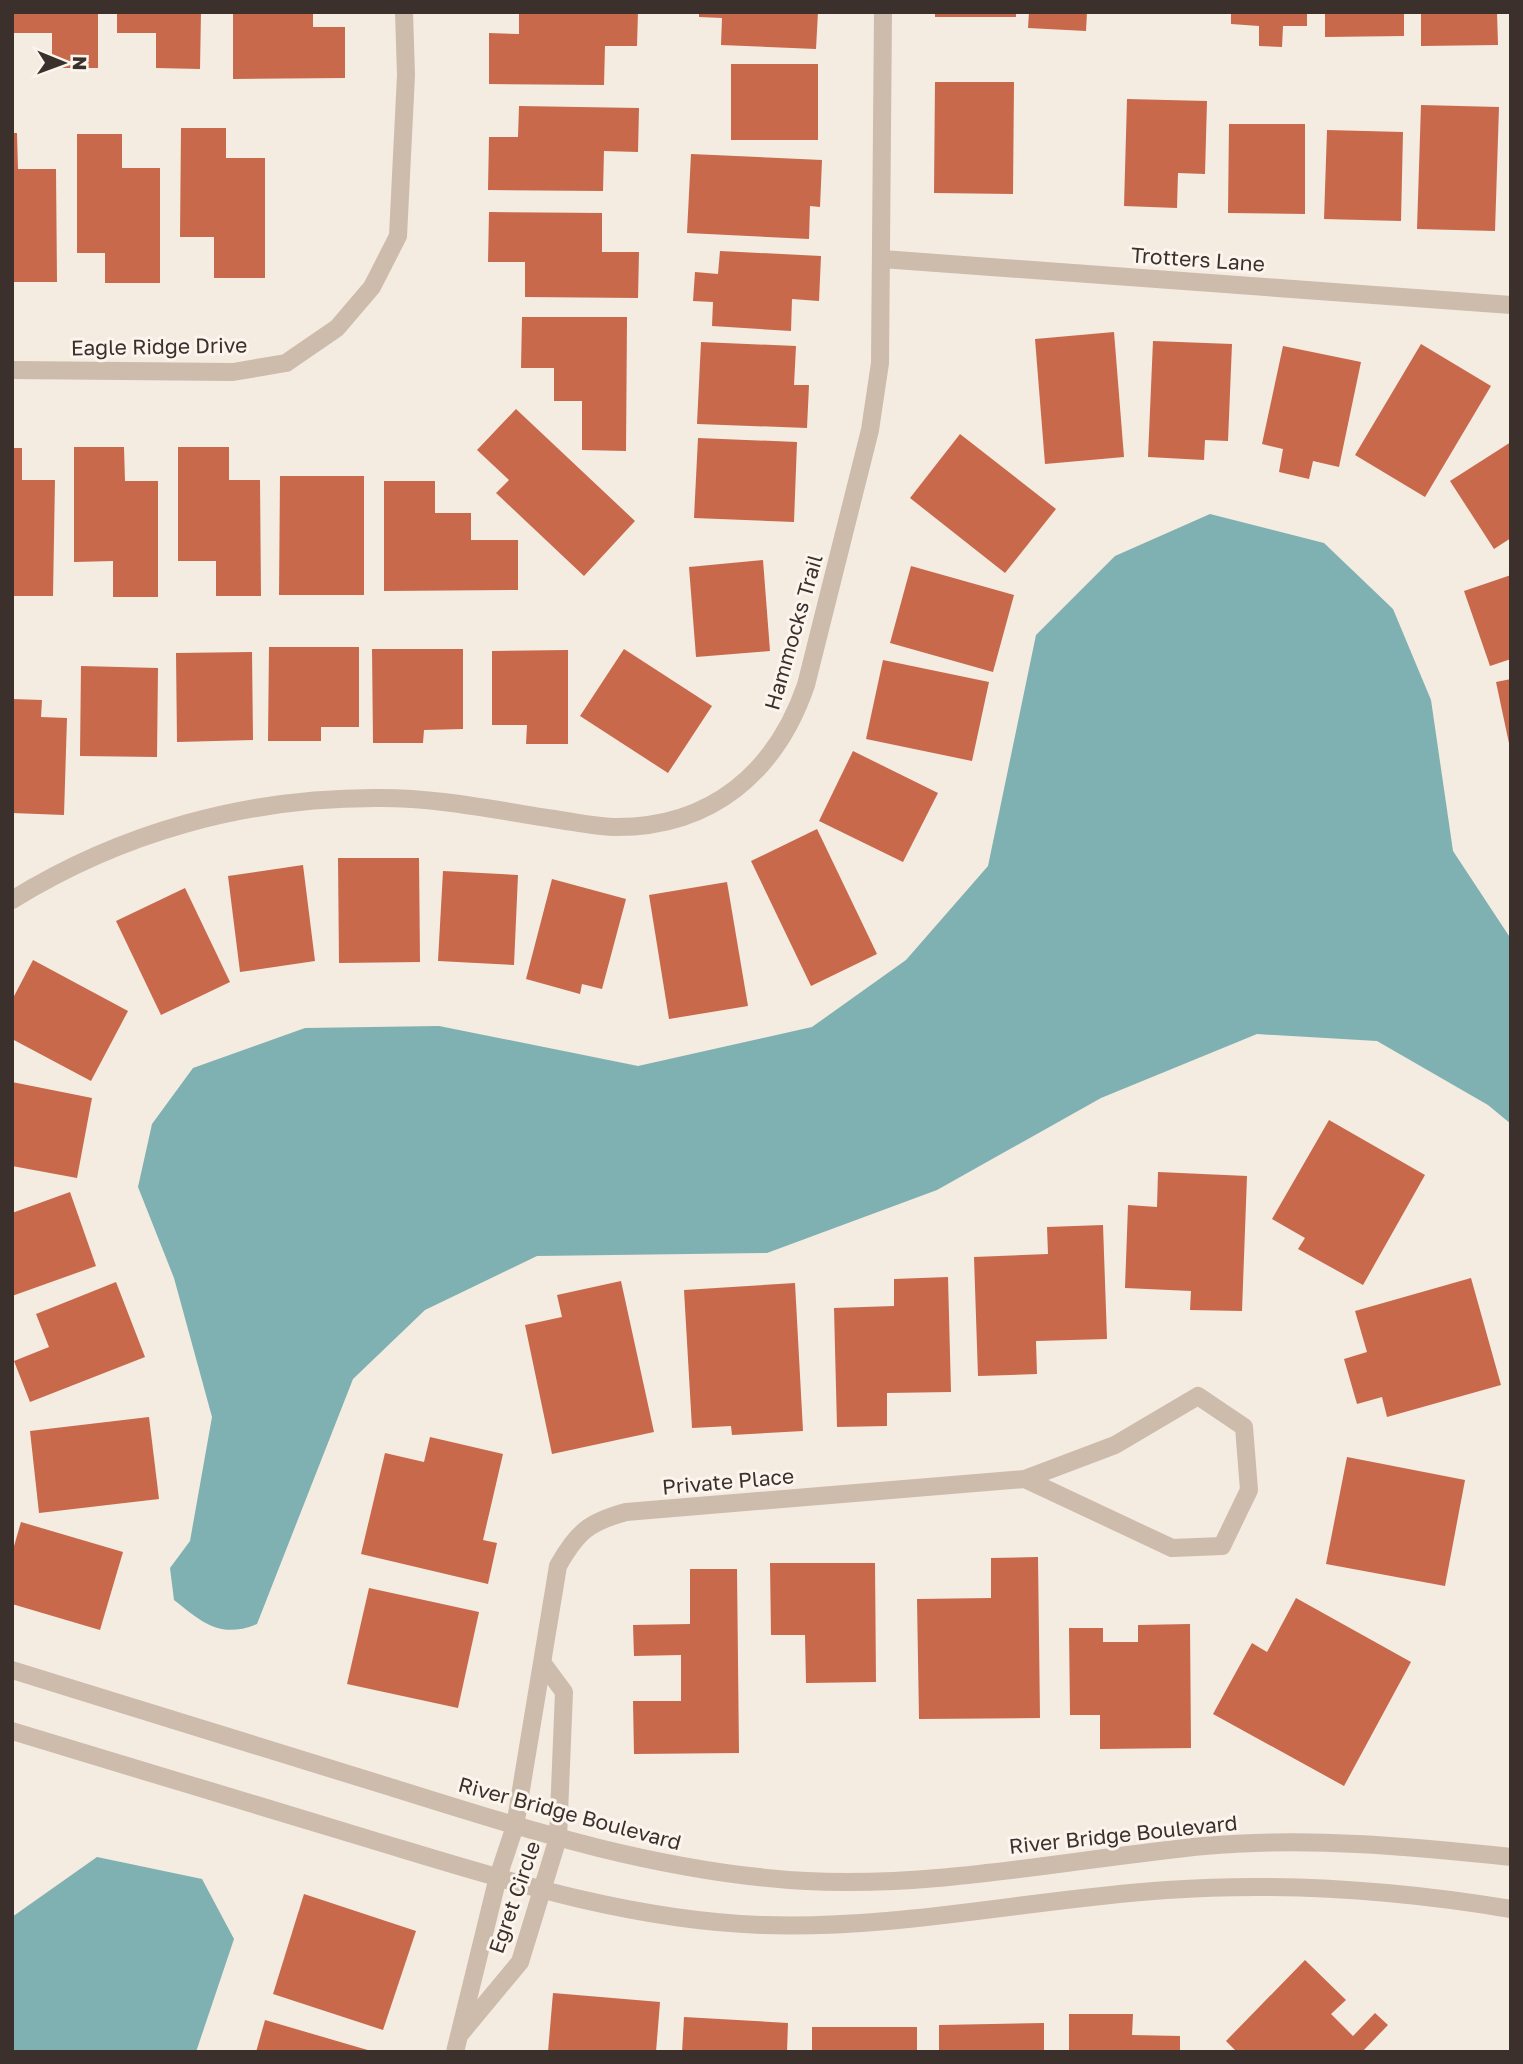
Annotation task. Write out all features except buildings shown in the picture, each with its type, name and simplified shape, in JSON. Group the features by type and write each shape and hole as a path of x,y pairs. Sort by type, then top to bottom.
{"street":[{"name":"Eagle Ridge Drive","path":"12,370 233,372 286,363 337,328 372,286 398,236 406,75 404,12"},
{"name":"Hammocks Trail","path":"12,900 95,855 151,833 227,811 286,802 376,797 436,802 615,828 678,819 736,790 760,769 780,744 795,717 806,685 870,430 880,363 883,12"},
{"name":"Trotters Lane","path":"882,259 1511,305"},
{"name":"Private Place","path":"515,1826 544,1665 558,1566 573,1539 597,1520 626,1512 1025,1479 1115,1445 1198,1396 1244,1427 1249,1490 1222,1546 1172,1548 1025,1479"},
{"path":"544,1665 564,1692 558,1838"},
{"name":"River Bridge Boulevard","path":"12,1670 515,1826 637,1858 715,1872 811,1881 916,1879 1208,1846 1283,1843 1412,1846 1511,1857"},
{"path":"12,1731 578,1901 688,1920 763,1925 874,1923 1166,1890 1249,1887 1362,1889 1511,1909"},
{"name":"Egret Circle","path":"456,2044 498,1878 515,1826"},
{"name":"Egret Circle","path":"456,2044 520,1962 558,1838"}],"water":[{"path":"1210,514 1324,543 1393,609 1431,700 1453,851 1511,939 1511,1124 1488,1105 1377,1041 1257,1034 1101,1098 937,1190 767,1253 537,1256 425,1310 353,1379 257,1624 232,1630 222,1629 203,1622 174,1600 170,1568 190,1541 212,1417 174,1278 138,1187 152,1124 193,1068 305,1028 439,1026 638,1066 812,1027 906,960 988,866 1036,635 1115,556"},
{"path":"97,1857 202,1879 234,1939 196,2052 12,2052 12,1917"}]}
